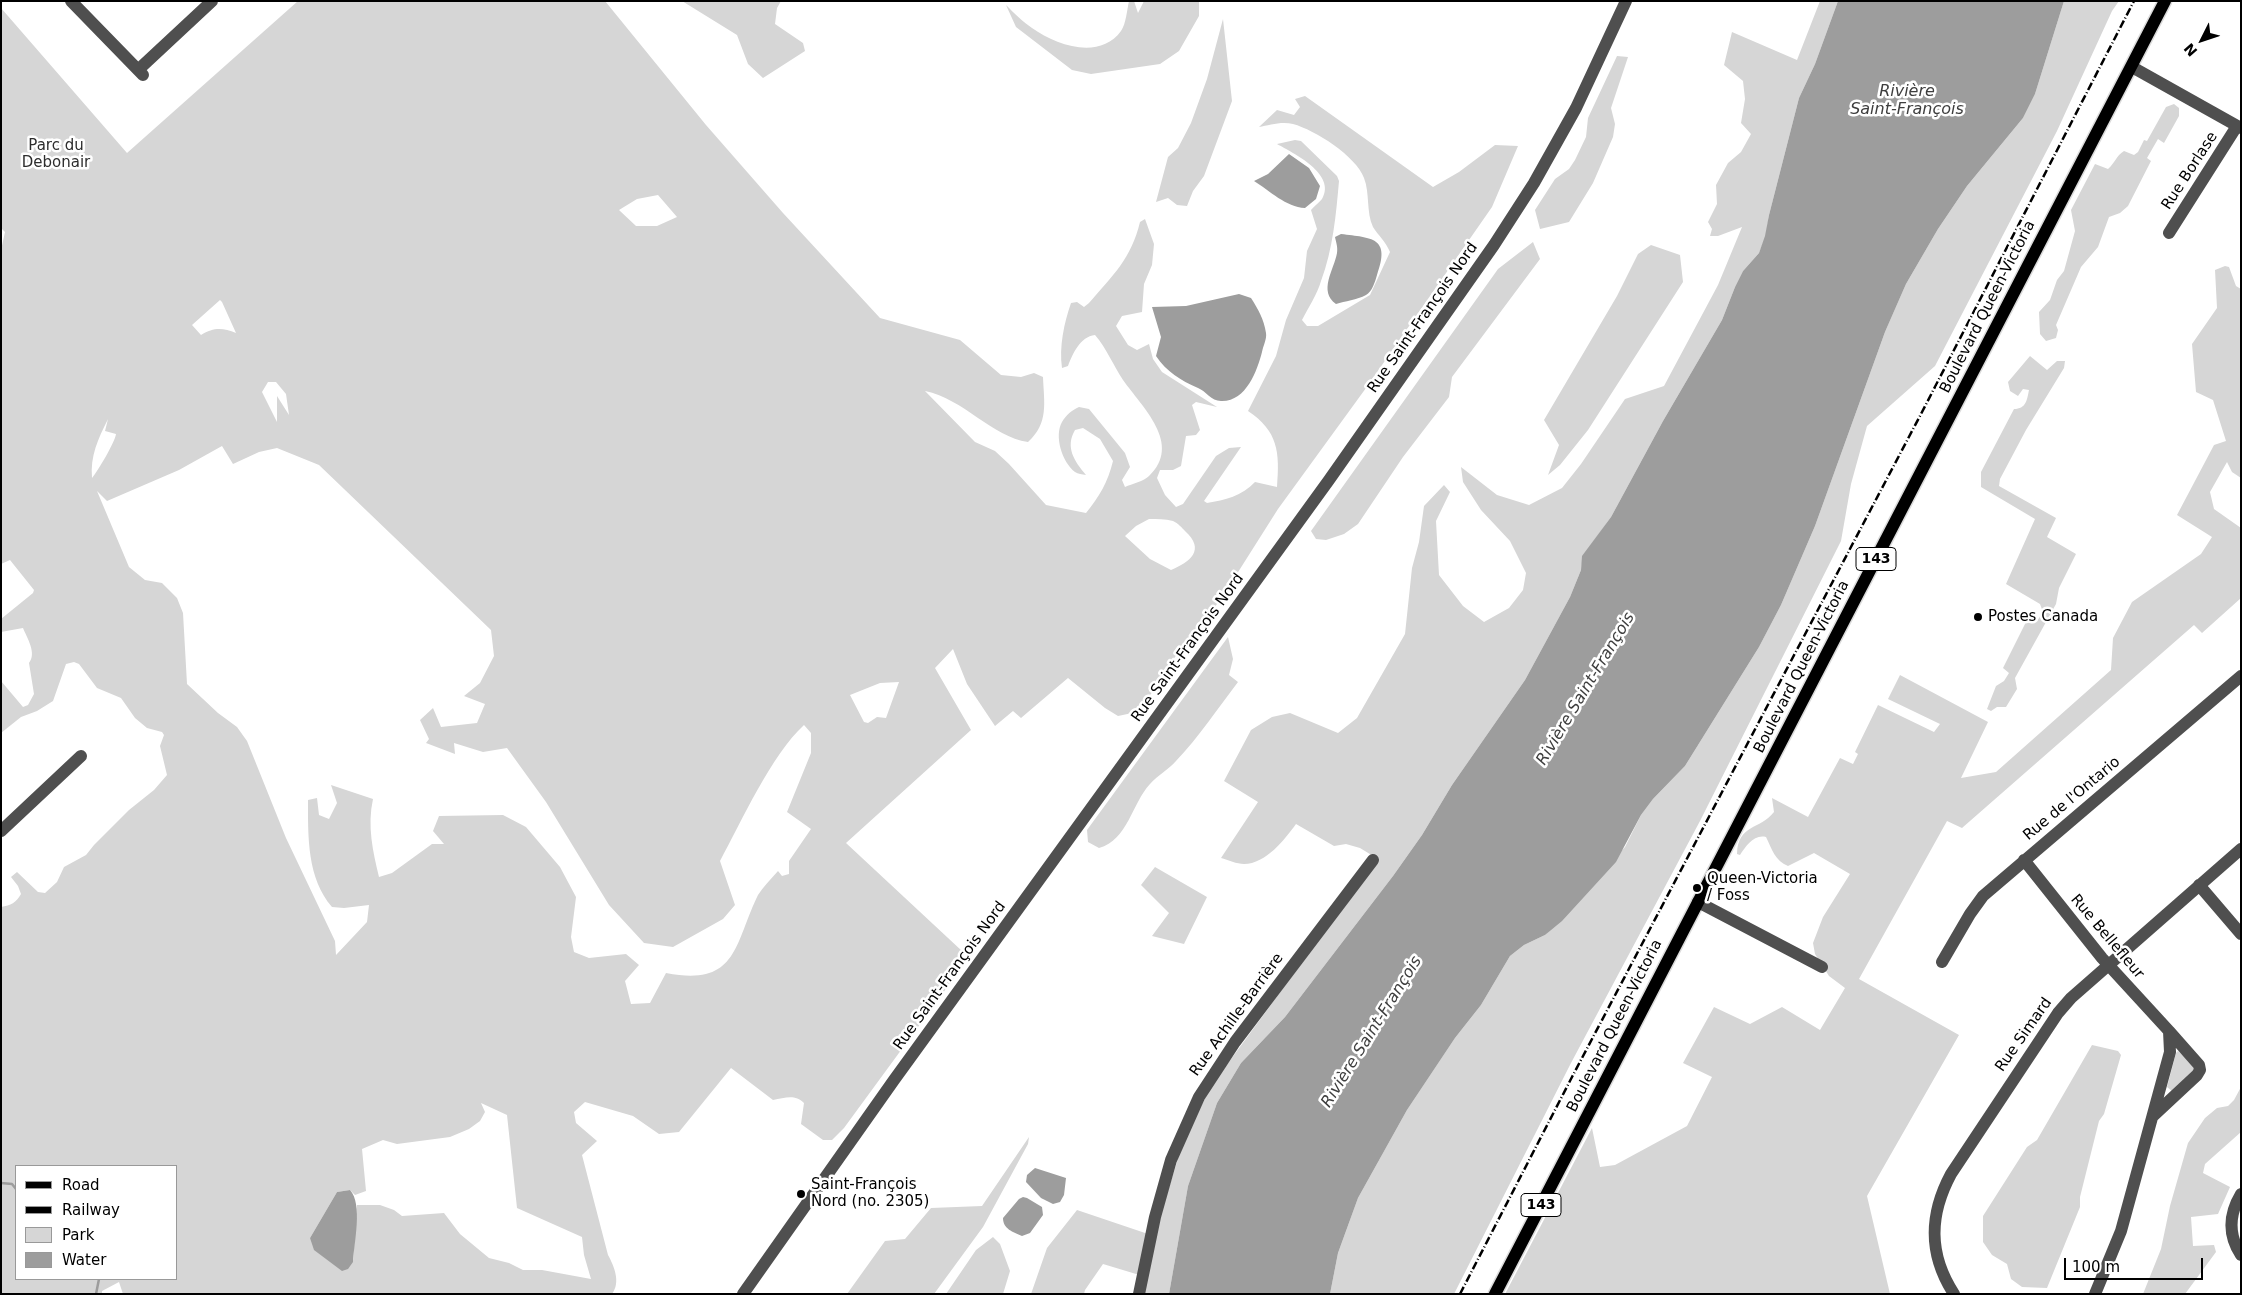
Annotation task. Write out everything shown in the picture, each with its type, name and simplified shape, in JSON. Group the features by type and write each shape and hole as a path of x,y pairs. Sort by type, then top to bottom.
{"main road":[{"name":"Boulevard Queen-Victoria","path":"1495,1294 2165,1"}],"street":[{"path":"70,1 140,72 212,1"},
{"name":"Rue Saint-François Nord","path":"743,1294 894,1080 1329,480 1494,245 1534,183 1576,108 1626,1"},
{"path":"2132,67 2239,127"},
{"name":"Rue Borlase","path":"2169,233 2239,127"},
{"name":"Rue de l'Ontario","path":"1942,962 1977,904 2024,860 2241,676"},
{"path":"1,831 81,756"},
{"name":"Rue Simard","path":"1954,1294 1942,1273 1934,1235 1940,1194 1951,1174 2058,1013 2071,998 2241,849"},
{"name":"Rue Achille-Barrière","path":"1139,1294 1155,1217 1171,1160 1199,1097 1234,1042 1373,860"},
{"name":"Rue Bellefleur","path":"2024,860 2108,965 2199,1065 2198,1075 2153,1116"},
{"path":"2199,885 2241,934"},
{"path":"1698,902 1822,967"},
{"path":"2095,1294 2121,1232 2170,1052 2168,1031"},
{"path":"2241,1194 2235,1205 2231,1224 2235,1244 2241,1255"}],"green space":[{"name":"Parc du Debonair","path":"298,1 605,1 706,125 783,213 880,318 960,340 1001,375 1021,377 1034,373 1043,377 1044,412 1035,435 1028,442 1002,433 965,409 939,395 925,391 975,442 995,451 1009,464 1046,505 1086,513 1102,489 1113,461 1100,439 1083,428 1075,430 1072,436 1071,448 1072,454 1086,475 1076,473 1070,468 1063,455 1059,441 1062,422 1069,413 1079,407 1089,409 1125,453 1130,467 1122,480 1125,487 1147,478 1158,464 1162,451 1161,439 1156,426 1123,380 1095,335 1081,342 1068,366 1062,368 1063,335 1071,303 1077,302 1084,307 1106,284 1126,257 1140,222 1145,219 1154,244 1152,265 1144,284 1142,312 1122,316 1116,326 1128,345 1137,350 1149,344 1153,359 1162,372 1217,407 1196,402 1192,405 1200,430 1196,435 1186,436 1181,466 1173,470 1160,470 1157,478 1165,495 1176,507 1183,504 1216,456 1229,448 1241,447 1204,501 1207,503 1214,502 1239,494 1255,482 1277,487 1278,463 1275,443 1266,426 1248,411 1276,356 1286,320 1304,278 1307,251 1317,229 1311,210 1322,199 1325,190 1324,181 1319,173 1302,159 1277,144 1295,140 1301,141 1337,176 1339,181 1335,219 1325,269 1317,291 1302,320 1307,326 1318,326 1370,295 1390,252 1373,227 1369,215 1366,184 1360,170 1353,161 1334,145 1302,127 1284,123 1259,127 1277,110 1294,115 1300,107 1295,99 1305,96 1433,187 1459,172 1495,145 1518,146 1492,207 1366,388 1278,509 1221,599 1175,657 1137,712 1118,716 1068,678 1021,718 1013,711 995,726 967,684 953,649 935,668 971,730 846,843 962,951 959,971 844,1128 832,1140 823,1140 801,1124 804,1103 801,1100 790,1097 773,1100 731,1068 679,1132 659,1134 633,1116 585,1102 574,1112 576,1123 597,1141 582,1155 608,1255 616,1274 615,1289 612,1294 123,1294 119,1282 102,1291 102,1294 1,1294 1,907 13,903 21,894 11,877 17,872 38,892 45,893 57,882 64,867 86,855 129,810 154,790 167,775 160,746 164,735 162,732 147,728 135,718 121,698 97,688 79,664 74,662 66,664 53,701 37,711 21,717 1,733 1,681 23,707 28,705 34,694 29,663 32,650 29,641 23,628 1,632 1,619 33,593 34,590 10,560 1,564 1,250 5,232 1,228 1,8 127,153","holes":["658,195 677,217 657,226 636,226 619,210 637,199","220,300 236,333 218,329 201,335 192,325","268,382 276,382 286,394 289,415 277,396 277,422 262,392","108,419 105,431 116,434 106,456 92,478 92,462","222,446 233,464 259,452 277,448 319,465 491,630 494,656 480,683 464,696 485,704 477,723 441,727 433,708 420,720 429,739 426,743 455,754 454,743 483,752 507,748 546,802 609,905 644,943 673,947 723,919 735,905 720,861 769,770 780,753 804,725 811,733 811,753 787,812 811,829 789,861 789,874 782,876 778,871 758,895 730,958 720,967 707,974 690,976 666,973 650,1003 631,1004 625,981 639,965 626,954 589,958 574,952 571,937 576,897 560,867 526,827 503,815 439,816 433,831 444,844 432,844 392,873 379,877 371,829 373,799 331,785 337,803 329,819 319,815 317,798 308,800 308,828 313,870 324,896 332,907 344,908 369,905 367,922 336,955 335,941 286,838 247,741 237,727 218,713 187,684 183,613 177,598 162,583 145,580 129,567 97,491 107,501 179,470","1149,519 1173,521 1191,538 1195,550 1193,555 1184,563 1171,570 1150,559 1125,536 1136,526","899,682 886,718 877,717 868,723 864,722 850,695 880,683","481,1103 507,1115 517,1208 582,1237 584,1255 591,1279 542,1270 523,1270 509,1263 489,1258 460,1234 444,1213 402,1216 394,1210 380,1205 357,1205 353,1262 310,1238 337,1192 350,1190 355,1195 366,1191 362,1149 383,1140 397,1144 450,1137 469,1129 480,1121 485,1112"]},
{"path":"682,1 781,1 777,8 775,24 803,43 805,51 763,78 748,64 737,35"},
{"path":"1129,1 1134,1 1138,13 1144,1 1199,1 1199,16 1179,51 1160,64 1091,74 1072,70 1016,27 1006,5 1025,23 1042,34 1066,45 1090,48 1112,40 1121,31"},
{"path":"1820,1 1838,1 1815,64 1799,98 1769,215 1766,236 1759,253 1743,271 1722,320 1663,421 1611,517 1583,556 1581,570 1570,597 1525,680 1452,785 1422,835 1393,876 1285,1017 1241,1063 1217,1103 1188,1186 1169,1294 1143,1294 1146,1277 1103,1264 1084,1294 1031,1294 1047,1248 1077,1210 1154,1236 1185,1136 1212,1085 1378,859 1360,848 1346,844 1334,846 1296,824 1274,850 1260,860 1244,864 1221,858 1258,802 1224,781 1251,730 1272,717 1290,713 1338,733 1357,718 1405,634 1412,568 1419,542 1424,506 1444,485 1450,492 1436,521 1439,575 1463,606 1484,622 1509,608 1523,590 1526,573 1510,541 1481,510 1463,482 1461,467 1497,495 1529,505 1562,488 1581,464 1625,399 1664,386 1718,285 1742,227 1718,236 1710,236 1712,229 1708,222 1717,204 1716,185 1728,163 1741,152 1751,134 1741,123 1745,99 1743,81 1724,65 1732,32 1797,60"},
{"path":"2064,1 2119,1 2112,11 2057,131 1935,366 1867,426 1851,484 1841,541 1700,821 1571,1063 1454,1294 1330,1294 1338,1253 1358,1198 1407,1110 1455,1038 1481,1005 1510,956 1524,945 1545,935 1625,847 1641,815 1653,799 1685,766 1759,647 1781,605 1815,526 1885,332 1906,284 1938,229 1967,186 2023,118 2035,94"},
{"path":"1223,19 1232,101 1204,176 1193,191 1187,206 1177,205 1168,198 1156,202 1168,157 1178,148 1191,123 1207,79"},
{"path":"1617,56 1628,57 1611,108 1615,124 1613,137 1593,183 1569,222 1540,229 1535,210 1555,179 1569,169 1575,160 1586,137 1588,118"},
{"path":"2174,104 2179,108 2179,116 2164,143 2158,139 2147,158 2151,161 2128,206 2120,213 2109,217 2098,247 2081,267 2056,325 2058,330 2056,338 2046,341 2040,334 2039,312 2050,300 2057,280 2064,271 2075,231 2071,210 2095,164 2108,169 2124,151 2134,155 2138,152 2144,140 2147,141 2166,107"},
{"path":"1533,242 1540,259 1452,377 1449,397 1403,457 1358,524 1344,534 1326,540 1316,539 1311,531 1498,269"},
{"path":"1651,245 1680,255 1683,282 1588,430 1560,465 1548,475 1559,445 1544,420 1617,296 1638,254"},
{"path":"2225,266 2229,267 2236,286 2241,289 2241,478 2232,472 2227,462 2210,492 2214,509 2241,528 2241,598 2202,633 2194,625 1962,828 1947,821 1859,979 1959,1035 1867,1196 1890,1294 1505,1294 1592,1128 1600,1167 1615,1165 1687,1126 1712,1077 1683,1063 1714,1007 1750,1024 1782,1007 1820,1030 1845,988 1829,976 1815,954 1813,943 1823,917 1850,874 1814,853 1788,866 1777,858 1766,837 1754,839 1740,855 1737,854 1738,844 1745,832 1768,818 1774,812 1772,798 1808,817 1840,758 1853,764 1858,754 1855,752 1878,705 1934,732 1940,724 1888,699 1900,675 1988,722 1961,778 1996,772 2111,670 2113,638 2132,602 2201,554 2212,537 2177,515 2214,445 2226,441 2213,400 2196,392 2192,344 2217,308 2215,270"},
{"path":"2030,356 2047,370 2057,361 2065,361 2064,368 2026,430 2000,479 1999,486 2056,518 2047,537 2076,554 2059,588 2056,604 2015,678 2017,689 2006,707 1997,707 1991,711 1987,709 1996,686 2004,681 2009,673 2003,668 2028,618 2037,621 2043,612 2040,604 2006,584 2035,519 1981,487 1981,472 2014,409 2023,406 2027,400 2029,390 2023,389 2018,396 2010,391 2008,382"},
{"path":"1228,637 1233,659 1229,675 1238,682 1184,752 1144,792 1129,820 1117,837 1109,844 1099,848 1088,842 1087,830"},
{"path":"1155,867 1207,897 1184,944 1152,936 1169,913 1141,885"},
{"path":"2092,1045 2118,1051 2121,1055 2104,1114 2099,1121 2080,1197 2080,1207 2047,1288 2022,1287 2011,1279 2007,1264 1992,1255 1983,1242 1983,1216 2027,1147 2037,1140"},
{"path":"2178,1051 2193,1064 2194,1070 2172,1091 2167,1087"},
{"path":"2241,1087 2241,1132 2205,1164 2203,1173 2230,1187 2218,1214 2191,1217 2193,1246 2214,1245 2216,1252 2185,1294 2143,1294 2161,1249 2170,1206 2188,1143 2205,1118 2217,1108 2228,1106 2234,1100"},
{"path":"1029,1137 1028,1144 983,1227 934,1294 847,1294 885,1241 905,1239 931,1208 982,1206"},
{"path":"993,1237 1000,1244 1010,1271 1003,1294 946,1294 976,1250"}],"water":[{"name":"Rivière Saint-François","path":"1838,1 2064,1 2035,94 2023,118 1967,186 1938,229 1906,284 1885,332 1815,526 1781,605 1759,647 1685,766 1653,799 1641,815 1616,862 1562,921 1545,935 1524,945 1510,956 1481,1005 1455,1038 1407,1110 1358,1198 1338,1253 1330,1294 1169,1294 1188,1186 1217,1103 1241,1063 1285,1017 1393,876 1422,835 1452,785 1525,680 1570,597 1581,570 1582,556 1611,517 1663,421 1722,320 1743,271 1759,253 1765,236 1799,98 1815,64"},
{"path":"1289,154 1309,168 1320,186 1316,199 1305,208 1285,202 1254,181 1268,174"},
{"path":"1341,234 1370,239 1380,246 1382,253 1381,262 1370,292 1359,298 1336,304 1328,293 1328,287 1337,253 1335,237"},
{"path":"1239,294 1251,298 1254,302 1264,323 1266,338 1257,368 1244,391 1230,400 1217,401 1201,389 1174,375 1156,356 1161,337 1152,307 1186,306"},
{"path":"1035,1168 1066,1178 1064,1195 1060,1202 1053,1204 1041,1198 1026,1182 1027,1175"},
{"path":"350,1190 356,1204 356,1235 353,1262 348,1269 342,1271 314,1250 310,1238 337,1192"},
{"path":"1023,1197 1042,1207 1043,1215 1030,1233 1022,1236 1007,1227 1003,1222 1003,1218 1019,1199"}],"waterway":[{"path":"1,1183 12,1184 15,1188"},
{"path":"96,1294 99,1280"}],"railway":[{"path":"1460,1294 1921,414 2134,1"}],"place":[{"name":"Postes Canada","path":"1978,617"},
{"name":"Queen-Victoria / Foss","path":"1697,888"},
{"name":"Saint-François Nord (no. 2305)","path":"801,1194"}]}
